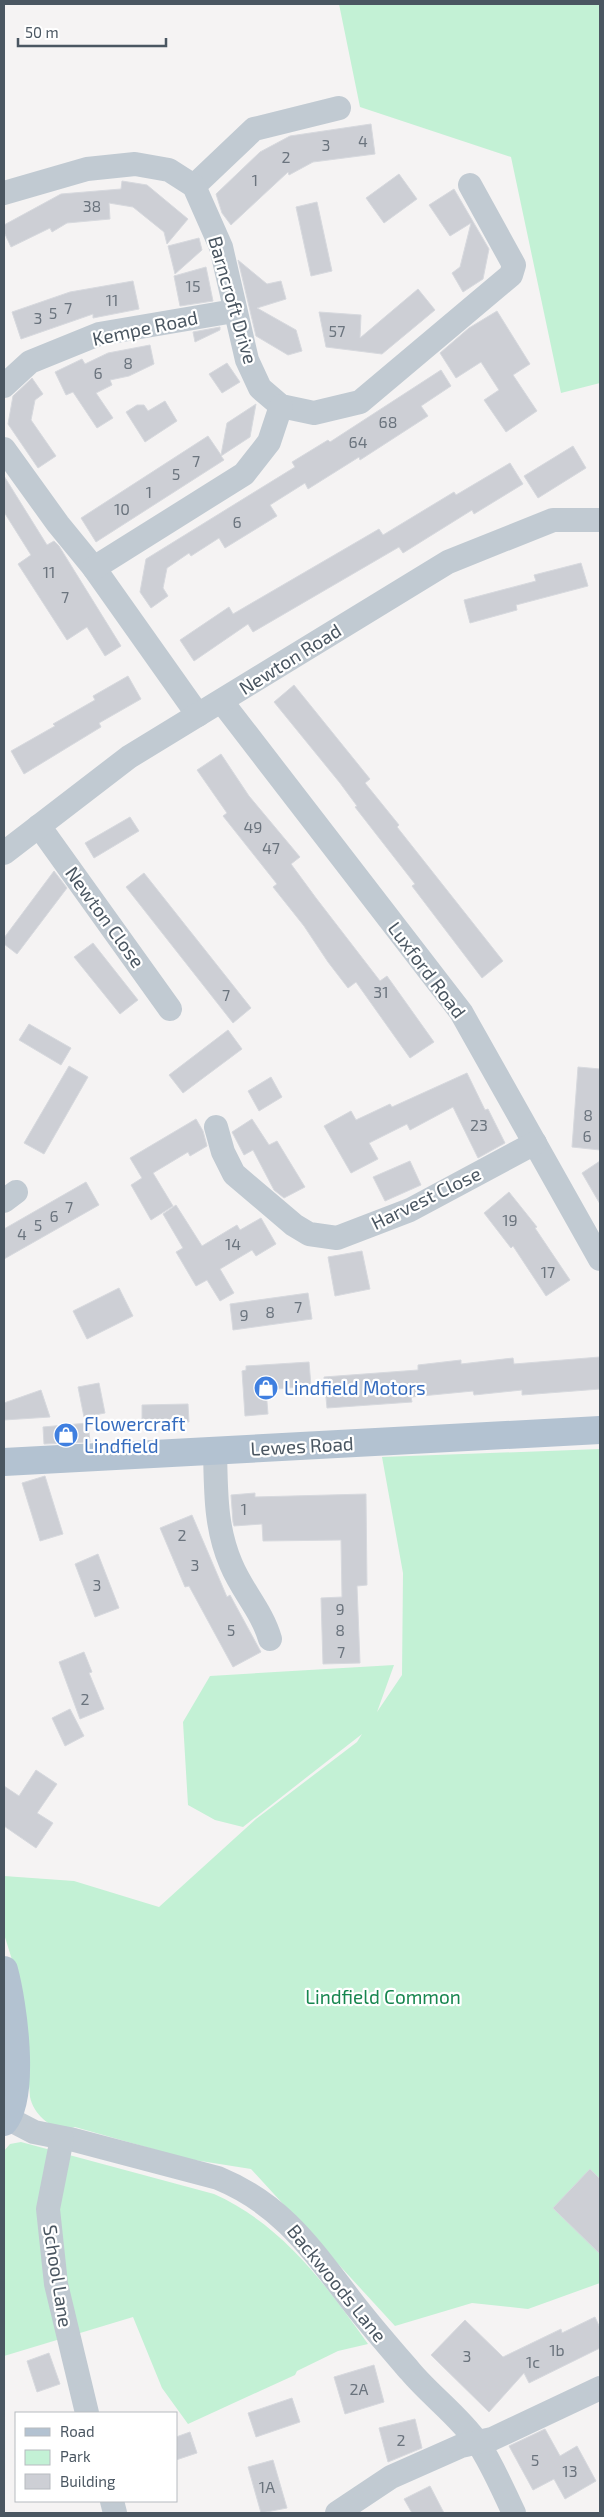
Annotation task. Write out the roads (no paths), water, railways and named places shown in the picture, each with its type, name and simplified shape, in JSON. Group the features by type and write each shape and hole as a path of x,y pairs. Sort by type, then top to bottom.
{"main road":[{"name":"Lewes Road","path":"4,1462 600,1430"},
{"path":"4,1970 12,2001 16,2060 14,2091 5,2120"}],"street":[{"path":"4,193 86,169 135,164 169,170 194,186 254,129 339,108"},
{"name":"Barncroft Drive","path":"194,186 221,247 234,311 247,360 260,388 281,406 314,413 360,402 510,275 514,265 470,185"},
{"name":"Kempe Road","path":"4,386 30,362 100,334 234,311"},
{"path":"94,568 244,474 269,442 281,406"},
{"path":"4,449 58,524 94,568 198,715"},
{"name":"Newton Road","path":"4,853 128,757 222,702 448,562 553,520 600,520"},
{"name":"Luxford Road","path":"222,702 461,1012 600,1260"},
{"name":"Newton Close","path":"39,826 170,1009"},
{"name":"Harvest Close","path":"216,1127 223,1152 234,1174 294,1225 309,1234 337,1238 410,1210 534,1143"},
{"path":"215,1450 216,1516 231,1565 272,1628"},
{"name":"Backwoods Lane","path":"5,2120 34,2132 74,2140 218,2178 241,2187 264,2201 310,2245 351,2301 412,2373 478,2443 514,2513"},
{"name":"School Lane","path":"62,2138 48,2209 56,2284 87,2412"},
{"path":"337,2513 391,2477 462,2446 492,2439 600,2388"}],"place":[{"name":"Lindfield Motors","path":"266,1388"},
{"name":"Flowercraft Lindfield","path":"66,1435"}],"park label":[{"name":"Lindfield Common","path":"383,1997"}]}
